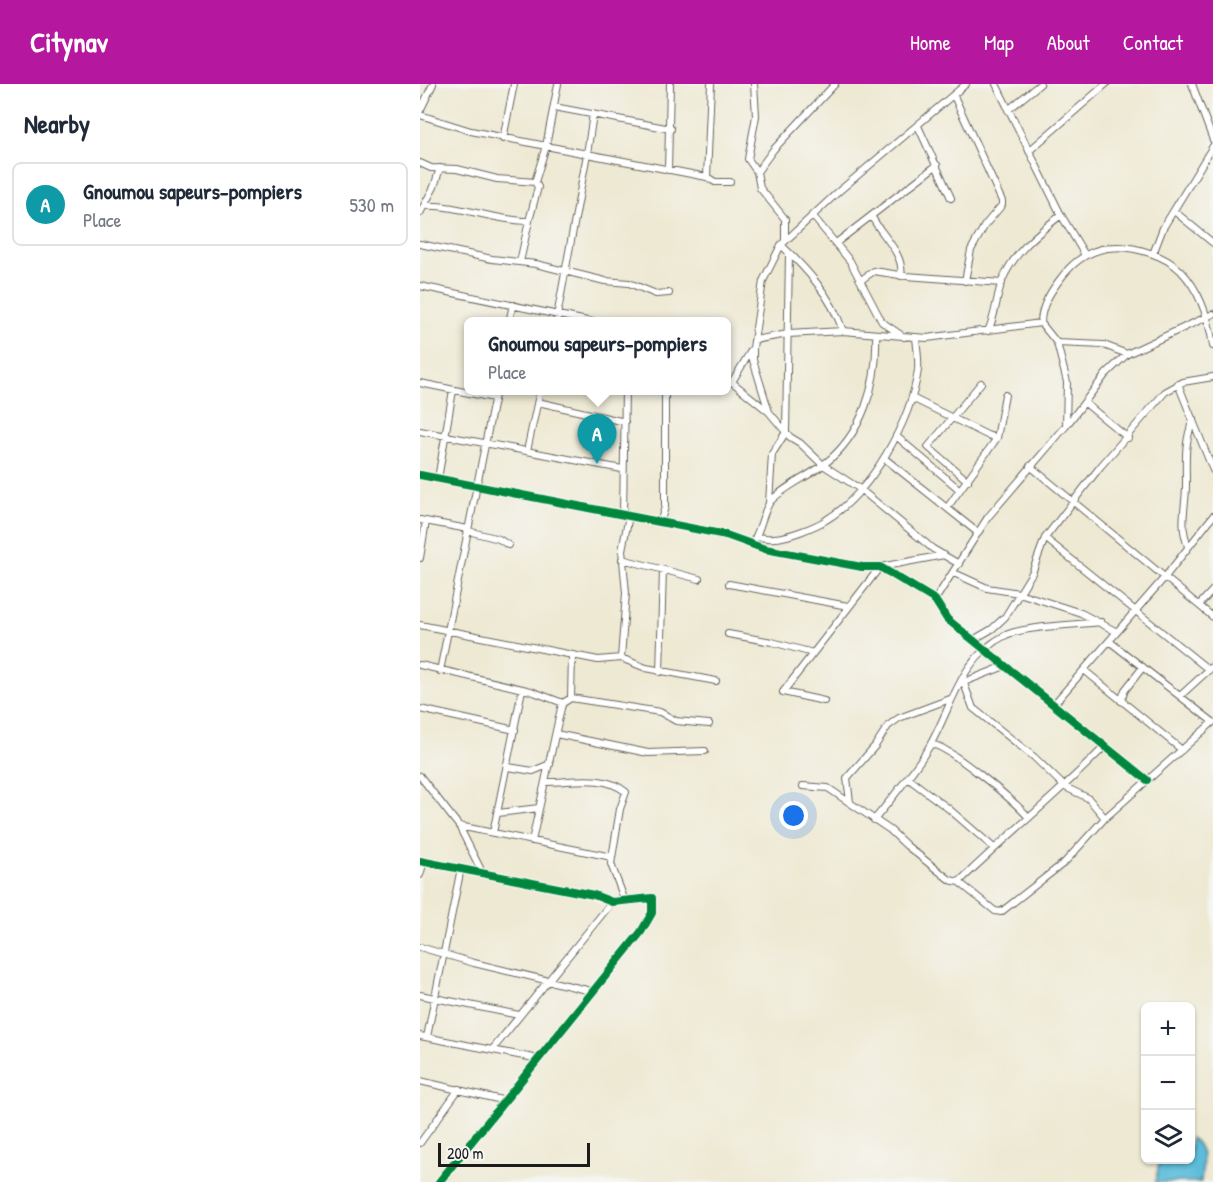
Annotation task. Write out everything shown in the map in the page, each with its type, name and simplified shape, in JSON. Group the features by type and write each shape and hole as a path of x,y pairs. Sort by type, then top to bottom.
{"street":[{"path":"433,84 420,113 503,139 707,177 715,182 730,182"},
{"path":"503,139 514,84"},
{"path":"520,262 538,187 535,182 546,146 558,84"},
{"path":"668,170 671,129 670,84"},
{"path":"707,177 711,84"},
{"path":"825,84 829,91"},
{"path":"757,172 773,150 836,84"},
{"path":"769,412 753,360 753,344 763,280 783,243 812,215 966,84"},
{"path":"996,84 1061,215 1085,255"},
{"path":"1008,110 1040,84"},
{"path":"1029,151 1106,84"},
{"path":"1192,84 1213,139"},
{"path":"755,85 756,116 748,159 757,172 760,188 785,219 783,243 789,253 817,281 837,314 843,332"},
{"path":"954,96 1002,201 1002,206 985,225 971,250 965,281"},
{"path":"554,107 671,129"},
{"path":"558,317 593,114"},
{"path":"918,126 938,165 951,198"},
{"path":"1153,254 1158,237 1213,146"},
{"path":"420,164 457,169 497,179 535,182"},
{"path":"836,243 938,165"},
{"path":"420,213 434,187 440,168"},
{"path":"423,206 473,212 505,221 529,221"},
{"path":"1174,211 1213,243"},
{"path":"812,215 836,243 861,280 874,311 882,322 904,337"},
{"path":"988,332 1002,283 1026,245 1061,215"},
{"path":"872,217 897,253 902,267 901,276"},
{"path":"420,244 481,257 520,262 605,281 627,282 656,294 669,293"},
{"path":"1041,323 1050,292 1065,273 1085,255 1104,247 1119,246 1153,254 1173,264 1182,272 1211,315 1213,346"},
{"path":"750,545 756,537 770,503 771,454 786,432 789,253"},
{"path":"861,280 874,271 901,276 1002,283"},
{"path":"420,286 513,305 552,317"},
{"path":"510,317 513,305"},
{"path":"935,600 954,573 977,532 1085,403 1106,374 1127,354 1211,315"},
{"path":"731,380 753,344 788,334 843,332 916,338 988,332 1041,323"},
{"path":"1041,323 1057,343 1066,382 1066,426"},
{"path":"770,503 823,465 850,438 864,409 874,377 876,334"},
{"path":"756,537 774,538 815,525 846,505 860,489 884,458 912,398 918,368 916,338"},
{"path":"1057,343 1104,345 1127,354"},
{"path":"974,640 992,629 1005,617 1032,573 1045,538 1100,467 1128,438 1166,392 1178,384 1200,377 1213,377"},
{"path":"420,383 464,391"},
{"path":"968,481 928,447 981,383"},
{"path":"731,384 769,412 786,432 823,465 860,489 908,531 959,564"},
{"path":"1178,384 1213,470"},
{"path":"438,479 453,390"},
{"path":"440,671 495,395"},
{"path":"527,451 539,395"},
{"path":"621,658 626,593 622,559 626,516 622,469 625,395"},
{"path":"660,523 665,507 665,395"},
{"path":"947,508 997,438 1005,395"},
{"path":"912,398 997,438"},
{"path":"538,402 625,422"},
{"path":"1085,403 1128,438"},
{"path":"1188,546 1181,523 1186,485 1185,441 1193,419"},
{"path":"420,431 622,469"},
{"path":"896,436 960,490"},
{"path":"884,458 977,532"},
{"path":"1030,466 1213,617"},
{"path":"420,475 726,536 750,545 862,567 880,567 944,555"},
{"path":"1054,704 1165,577 1213,516"},
{"path":"420,558 423,521 468,530 499,539 508,545"},
{"path":"1045,538 1211,668 1180,696"},
{"path":"622,559 699,579"},
{"path":"880,567 935,600 947,619 1147,780"},
{"path":"824,700 783,692 880,567"},
{"path":"660,672 663,570"},
{"path":"954,573 987,588 1019,593 1101,622 1117,632"},
{"path":"729,584 848,606"},
{"path":"1199,605 1213,590"},
{"path":"874,820 909,779 931,744 950,699 975,659 985,650 1007,634 1101,622"},
{"path":"420,624 598,660 621,658 660,672 716,681"},
{"path":"728,634 813,653"},
{"path":"803,786 828,789 850,802 950,880 959,882 994,911 1001,912 1065,862 1105,818 1213,722 1109,641"},
{"path":"571,698 572,655"},
{"path":"420,665 522,690 563,703"},
{"path":"963,680 1005,666"},
{"path":"1121,701 1125,690 1143,667"},
{"path":"1083,670 1182,750"},
{"path":"963,680 973,708 1035,757 1065,787 1088,798 1105,818"},
{"path":"493,833 522,690"},
{"path":"532,841 563,703 571,698 660,712 676,721 709,724"},
{"path":"850,802 847,778 888,726 899,718 950,699"},
{"path":"420,709 515,730"},
{"path":"556,734 648,753 705,751"},
{"path":"931,744 941,746 993,784 1029,818"},
{"path":"959,882 1048,798 1065,787 1105,746"},
{"path":"508,767 533,771 550,764"},
{"path":"420,776 459,826 482,872"},
{"path":"546,782 568,783 589,779 614,784 626,792 620,808 611,864 625,901"},
{"path":"909,779 949,808 994,848"},
{"path":"498,813 539,808"},
{"path":"459,826 612,857"},
{"path":"420,875 422,861 594,894 612,902 652,898 652,913 641,932 591,991 506,1101 439,1182"},
{"path":"461,868 436,999 423,1037 539,1059"},
{"path":"492,1050 612,902"},
{"path":"420,947 591,991"},
{"path":"420,995 519,1015"},
{"path":"420,1082 506,1101"},
{"path":"420,1143 459,1089"}],"water":[{"path":"1196,1142 1203,1164 1201,1182 1155,1182 1159,1164 1195,1164"}],"cycle path":[{"path":"420,475 726,535 765,549 862,567 880,567 935,600 947,619 1147,780"},
{"path":"420,861 594,895 612,902 652,898 652,913 641,932 439,1182"}],"place":[{"name":"Gnoumou sapeurs-pompiers","path":"597,464"}]}
